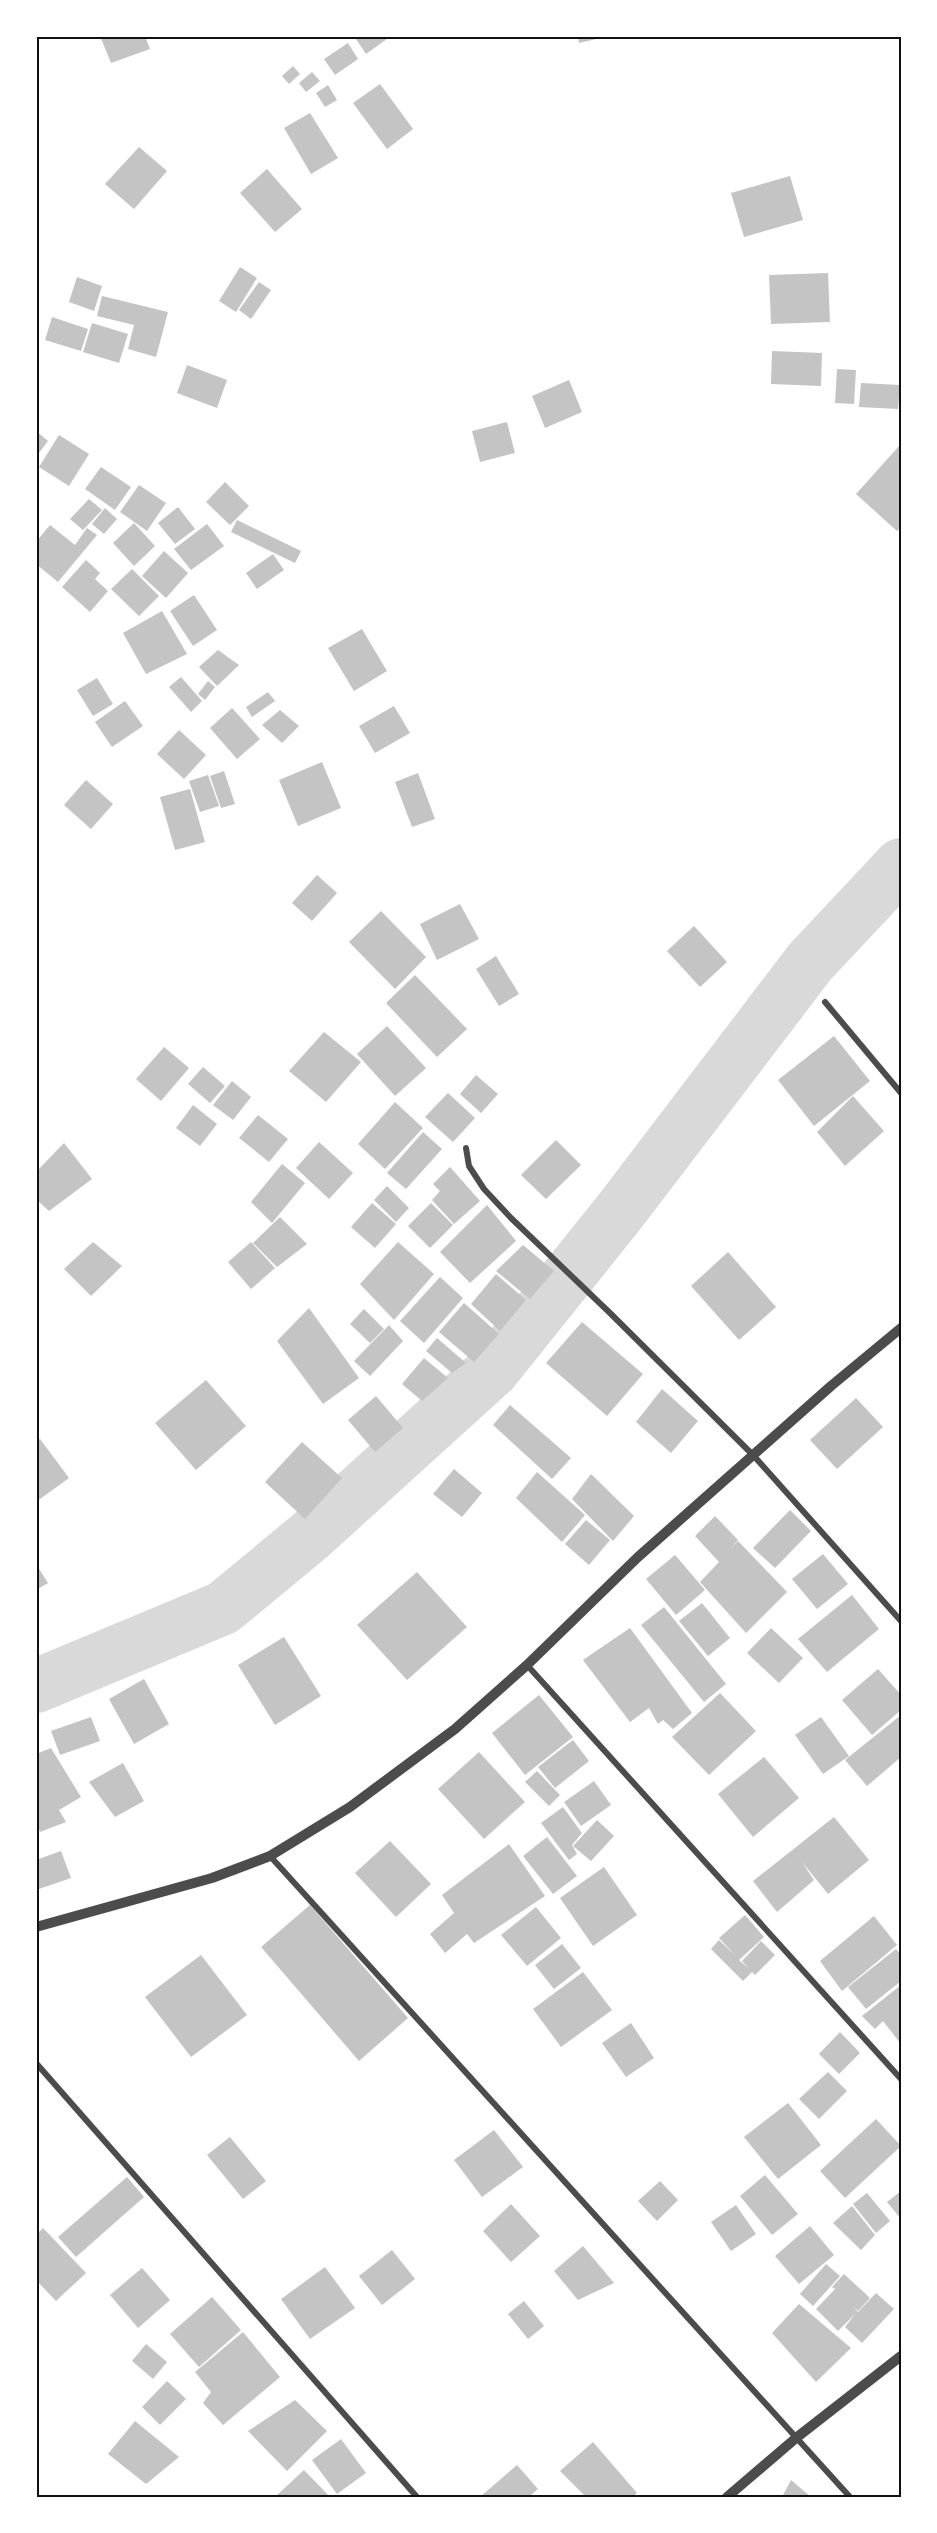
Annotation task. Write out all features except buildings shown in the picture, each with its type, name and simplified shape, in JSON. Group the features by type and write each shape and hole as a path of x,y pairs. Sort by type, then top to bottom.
{"street":[{"path":"825,1002 901,1093"},
{"path":"466,1148 469,1166 484,1189 753,1455 901,1621"},
{"path":"36,1927 212,1878 270,1856 350,1807 455,1729 527,1665 638,1557 867,1355 901,1328"},
{"path":"527,1665 901,2079"},
{"path":"270,1856 850,2497"},
{"path":"36,2063 417,2497"},
{"path":"727,2497 796,2438 901,2356"}],"waterway":[{"path":"36,1686 223,1608 310,1536 493,1370 621,1210 810,962 901,865"}]}
